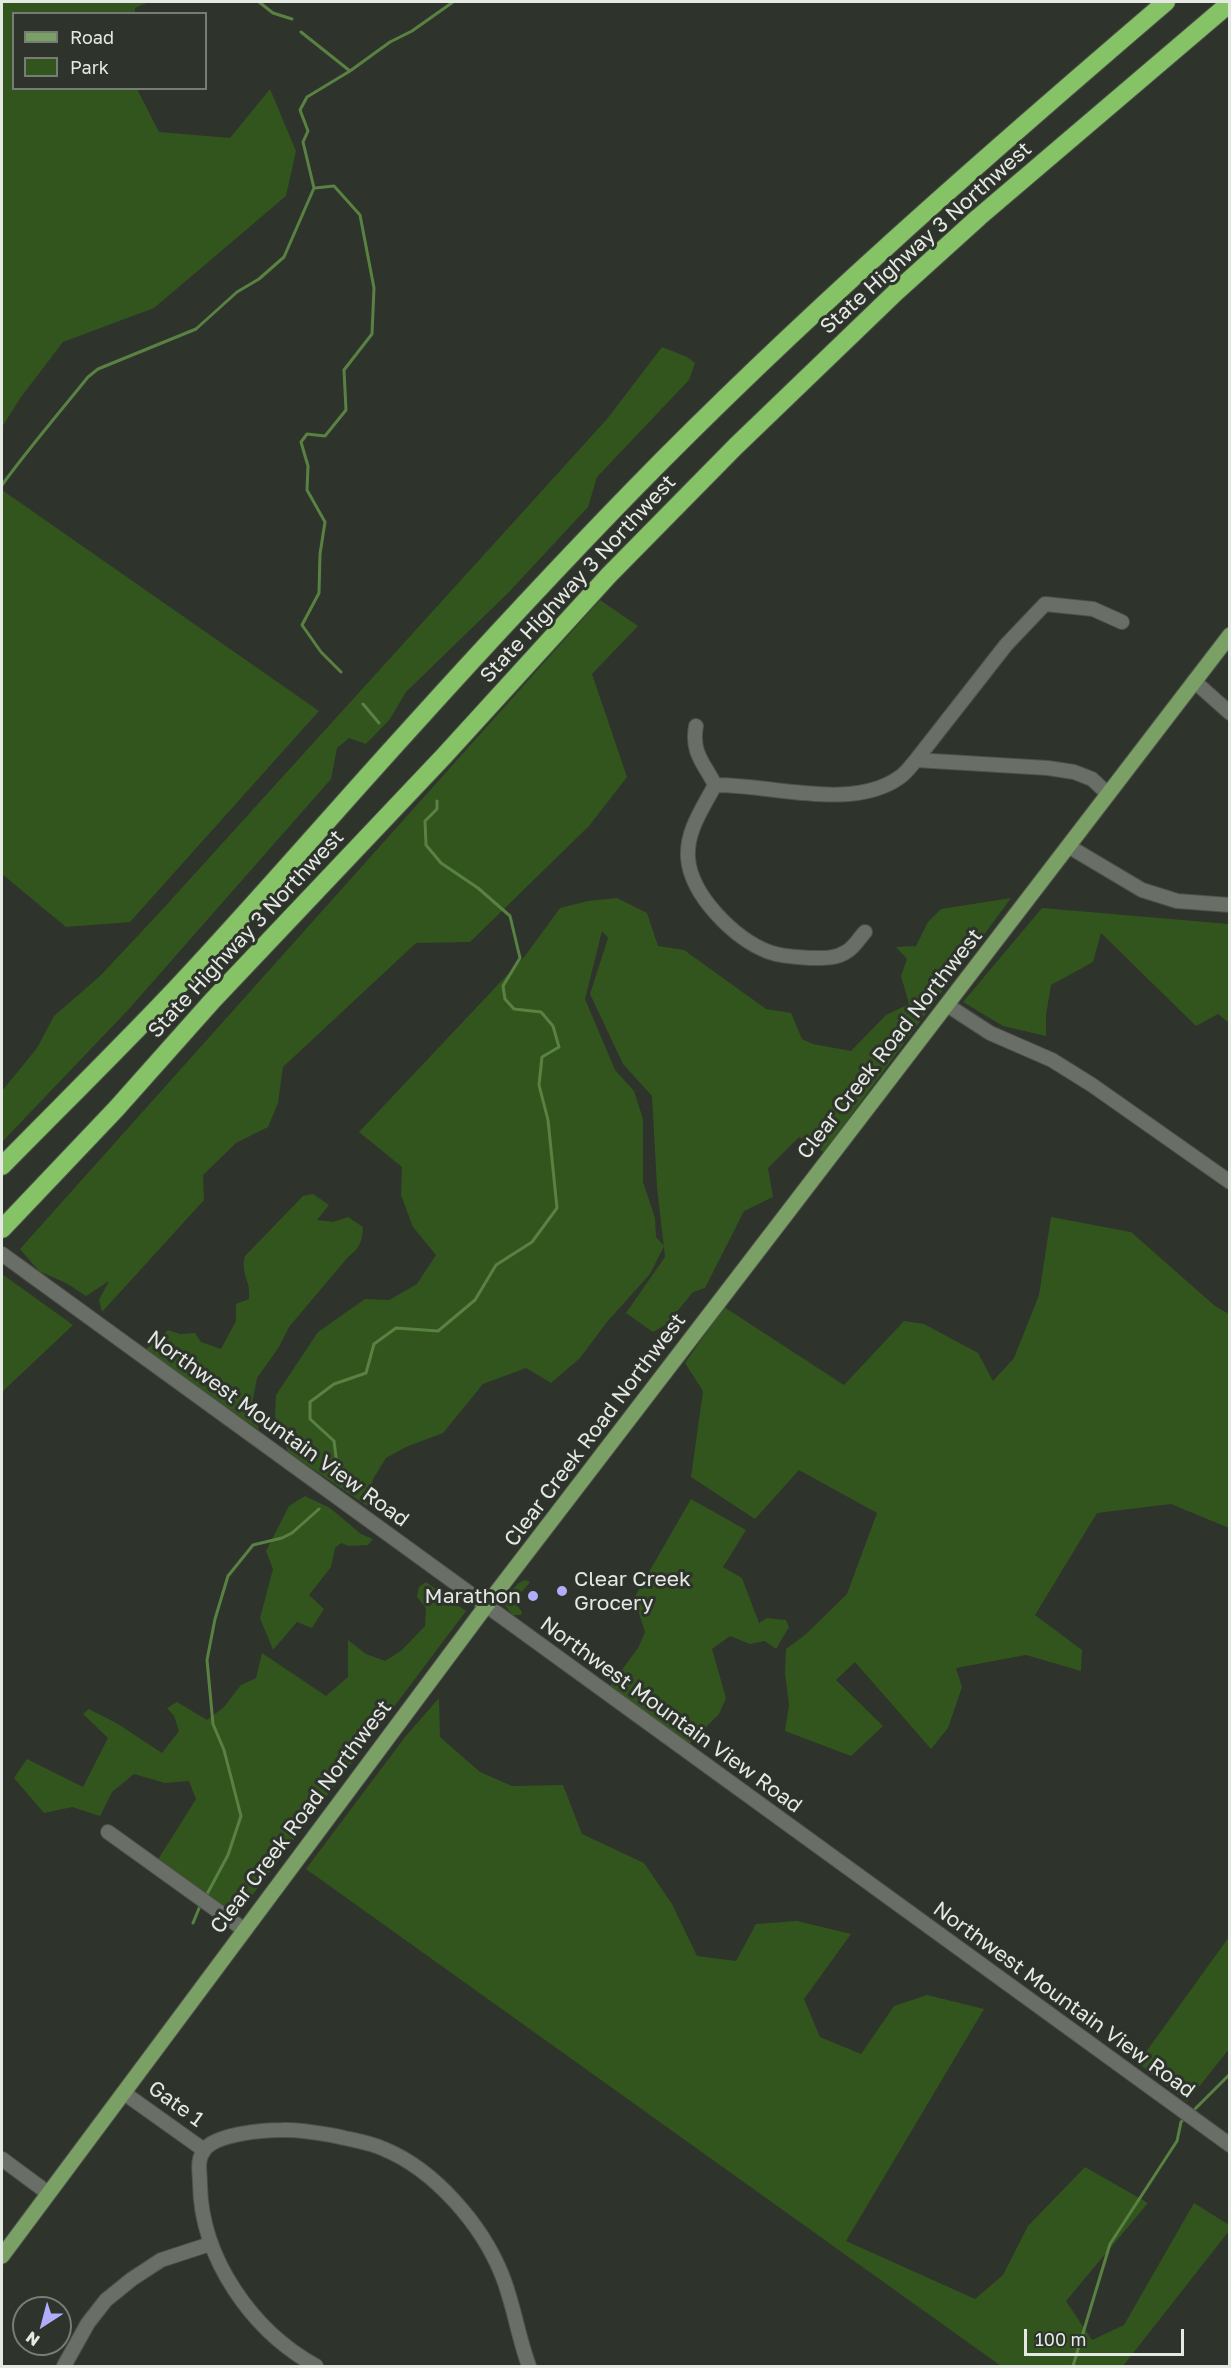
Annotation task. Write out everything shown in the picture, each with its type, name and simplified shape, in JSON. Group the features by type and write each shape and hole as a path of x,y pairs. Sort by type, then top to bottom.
{"highway":[{"name":"State Highway 3 Northwest","path":"2,1166 170,994 564,562 698,425 789,335 936,200 1166,2"},
{"name":"State Highway 3 Northwest","path":"2,1229 116,1109 213,1000 360,846 609,575 736,446 896,292 979,217 1230,3"}],"main road":[{"name":"Clear Creek Road Northwest","path":"2,2256 243,1929 486,1606 1230,635"}],"street":[{"path":"715,785 842,794 882,787 901,776 916,760 1006,645 1045,604 1093,609 1122,622"},
{"path":"1194,681 1230,713"},
{"path":"696,726 693,741 700,760 715,785"},
{"path":"916,760 1048,768 1074,772 1092,779 1108,794"},
{"path":"715,785 694,825 689,841 688,858 691,873 700,892 728,926 756,946 788,957 831,958 851,949 865,932"},
{"path":"1068,846 1142,890 1177,901 1230,905"},
{"path":"947,1005 990,1033 1062,1066 1230,1182"},
{"name":"Northwest Mountain View Road","path":"2,1254 1230,2145"},
{"path":"108,1832 243,1929"},
{"name":"Gate 1","path":"124,2093 204,2150"},
{"path":"316,2367 276,2338 236,2295 210,2244 205,2224 198,2168 204,2150 219,2139 266,2130 294,2129 362,2142 384,2149 409,2163 460,2208 481,2233 502,2276 529,2367"},
{"path":"2,2159 48,2193"},
{"path":"64,2367 88,2323 106,2300 132,2278 161,2260 210,2244"}],"green space":[{"path":"2,2 149,2 135,8 135,12 12,12 12,90 138,90 159,132 230,138 270,89 296,151 286,196 154,308 63,342 21,397 2,427"},
{"path":"662,347 687,357 695,363 689,380 597,477 588,507 509,592 406,692 390,719 366,744 349,738 337,748 331,779 128,1010 2,1142 2,1091 37,1048 54,1016 100,976 160,912 607,419"},
{"path":"2,490 319,711 130,922 66,927 2,874"},
{"path":"600,600 638,626 592,674 627,777 589,826 470,942 416,943 283,1067 278,1103 268,1127 236,1143 203,1175 204,1200 102,1312 99,1300 109,1281 86,1296 66,1283 39,1271 20,1249"},
{"path":"617,898 647,913 658,946 684,950 766,1009 791,1013 802,1039 813,1044 851,1051 886,1015 909,1004 901,976 907,959 896,947 916,946 928,922 941,909 1011,898 824,1152 799,1137 768,1168 773,1197 744,1211 705,1288 693,1292 667,1324 653,1332 626,1313 665,1257 664,1246 650,1274 607,1322 580,1358 551,1383 526,1368 483,1384 443,1433 406,1447 386,1458 373,1479 367,1506 288,1452 275,1417 276,1395 318,1332 365,1299 389,1300 417,1284 436,1255 413,1227 401,1195 402,1167 359,1132 525,956 560,908 588,901","holes":["602,931 608,938 590,994 623,1064 652,1096 657,1187 664,1246 656,1237 655,1218 643,1182 643,1119 634,1091 615,1070 585,999"]},
{"path":"1042,908 1229,924 1229,1023 1218,1014 1196,1026 1101,933 1093,962 1051,985 1046,1015 1046,1036 1003,1026 963,1002"},
{"path":"313,1194 329,1205 317,1220 333,1222 348,1217 363,1227 362,1237 355,1251 289,1327 279,1347 257,1378 252,1403 259,1430 145,1350 168,1330 180,1334 195,1333 201,1342 221,1349 236,1321 236,1304 249,1299 249,1287 244,1268 245,1256 303,1196"},
{"path":"1051,1217 1131,1232 1215,1306 1229,1314 1229,1528 1171,1504 1097,1513 1035,1615 1082,1650 1081,1671 1026,1655 956,1668 962,1687 948,1728 931,1749 855,1662 836,1680 883,1726 851,1756 785,1731 789,1705 785,1673 786,1649 805,1635 847,1594 877,1513 799,1470 755,1519 691,1477 703,1391 685,1363 724,1307 844,1385 904,1321 924,1324 978,1353 993,1381 1014,1358 1039,1295"},
{"path":"2,1274 73,1325 2,1392"},
{"path":"305,1496 330,1508 361,1534 373,1539 368,1545 349,1546 341,1543 335,1548 331,1567 309,1595 324,1609 312,1628 297,1622 273,1650 260,1618 273,1569 266,1551 289,1506"},
{"path":"691,1499 746,1530 723,1567 742,1578 759,1623 767,1618 786,1620 789,1627 776,1649 765,1641 750,1644 730,1636 712,1649 726,1698 719,1714 687,1746 609,1687 638,1648 645,1632 634,1598"},
{"path":"526,1580 530,1582 514,1601 522,1612 521,1615 512,1615 505,1605 506,1601 515,1586"},
{"path":"426,1582 466,1611 235,1918 157,1861 196,1799 189,1781 165,1783 134,1774 112,1792 100,1816 72,1807 44,1813 14,1778 27,1759 83,1787 108,1738 83,1714 89,1709 118,1724 162,1753 179,1731 174,1716 167,1708 177,1702 207,1720 224,1707 241,1685 256,1678 262,1653 326,1696 348,1677 348,1640 366,1654 385,1661 402,1650 425,1626 426,1608 417,1597 419,1587"},
{"path":"439,1698 440,1737 480,1772 512,1786 563,1785 582,1834 644,1863 672,1904 697,1956 736,1961 756,1924 797,1921 851,1934 804,1999 820,2037 861,2054 894,2006 927,1995 984,2009 846,2241 975,2299 1003,2275 1028,2226 1085,2167 1148,2203 1066,2301 1092,2340 1124,2325 1194,2203 1229,2225 1229,2231 1123,2366 1001,2366 306,1869 405,1737"},
{"path":"1229,1937 1229,2049 1187,2102 1138,2063"}],"waterway":[{"path":"259,2 273,13 292,19"},
{"path":"2,485 88,377 98,369 196,329 237,292 259,279 284,257 314,188 303,142 308,131 300,110 307,97 350,71 390,42 412,31 453,2"},
{"path":"301,32 350,71"},
{"path":"315,188 334,186 360,215 374,288 372,334 344,370 346,410 325,436 307,434 301,442 308,466 307,490 325,522 320,554 319,593 302,625 321,652 341,672"},
{"path":"363,704 379,723"},
{"path":"343,1475 337,1465 334,1441 310,1419 310,1402 334,1384 366,1373 374,1344 396,1328 438,1331 475,1300 496,1265 532,1242 557,1208 548,1120 539,1085 542,1057 559,1047 553,1026 541,1012 514,1009 505,999 503,986 520,958 510,916 478,888 441,863 426,845 425,821 437,809 437,801"},
{"path":"206,1896 228,1855 241,1816 224,1750 213,1724 207,1660 215,1619 228,1576 253,1545 282,1538 292,1533 319,1509"},
{"path":"193,1923 200,1906"},
{"path":"1191,2113 1230,2074"},
{"path":"1073,2366 1110,2244 1177,2141 1181,2122 1186,2117"}],"place":[{"name":"Clear Creek Grocery","path":"562,1591"},
{"name":"Marathon","path":"533,1596"}]}
